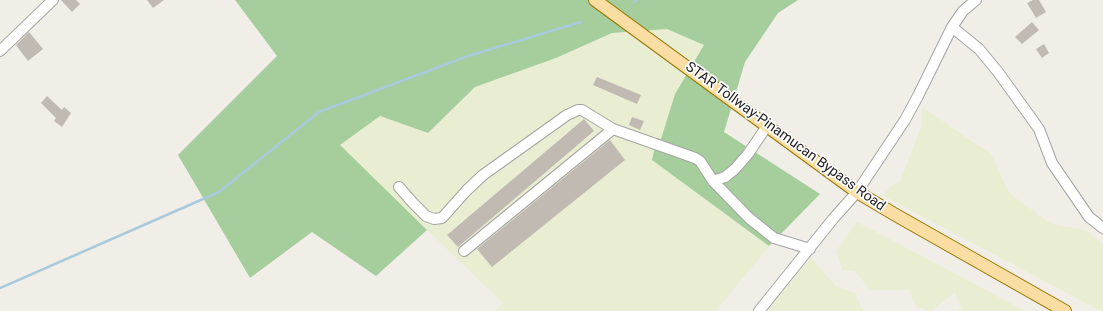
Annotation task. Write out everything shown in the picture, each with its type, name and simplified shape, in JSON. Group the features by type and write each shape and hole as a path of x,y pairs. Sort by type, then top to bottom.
{"main road":[{"name":"STAR Tollway-Pinamucan Bypass Road","path":"595,0 858,192 1065,311"}],"street":[{"path":"0,51 53,0"},
{"path":"759,311 810,249 833,218 858,192 905,120 952,27 963,11 976,0"},
{"path":"952,27 979,49 998,72 1039,129 1052,163 1089,217 1103,228"},
{"path":"399,187 421,212 430,218 438,219 445,215 467,190 483,175 567,115 578,110 582,110 613,129 700,161 713,181 749,218 774,238 810,249"},
{"path":"713,181 725,177 735,169 748,154 767,126"},
{"path":"464,251 613,129"}],"green space":[{"path":"235,0 798,0 778,13 745,62 724,132 820,194 769,246 652,160 657,138 661,139 675,94 704,45 667,29 612,33 556,58 475,87 428,133 380,116 340,145 427,230 376,276 312,232 250,278 178,155 277,56"},
{"path":"667,29 704,45 675,94 661,139 658,139 652,160 769,246 716,311 495,311 503,303 339,145 380,116 428,133 475,87 556,58 612,33"},
{"path":"922,107 991,154 1009,193 1051,224 1085,230 1103,244 1103,311 882,195 893,185 900,182 921,126"},
{"path":"857,222 1025,311 956,311 962,308 955,292 931,311 916,307 909,290 870,290 855,271 842,270 836,251"},
{"path":"811,258 836,286 855,293 863,311 766,311"}],"building":[{"path":"61,0 76,0 80,4 72,12"},
{"path":"147,0 164,0 153,8"},
{"path":"1033,0 1039,0 1046,12 1036,18 1027,3"},
{"path":"1032,22 1039,30 1022,44 1015,37"},
{"path":"29,32 43,49 28,61 16,45"},
{"path":"1044,44 1049,53 1042,58 1036,49"},
{"path":"597,77 641,95 637,104 593,85"},
{"path":"47,96 62,110 64,107 71,113 62,127 54,121 56,118 41,103"},
{"path":"632,117 644,121 640,130 629,125"},
{"path":"584,119 594,131 458,247 447,235"},
{"path":"610,140 625,160 492,267 477,249"}],"waterway":[{"path":"0,288 219,192 319,112 468,56 581,22"}]}
